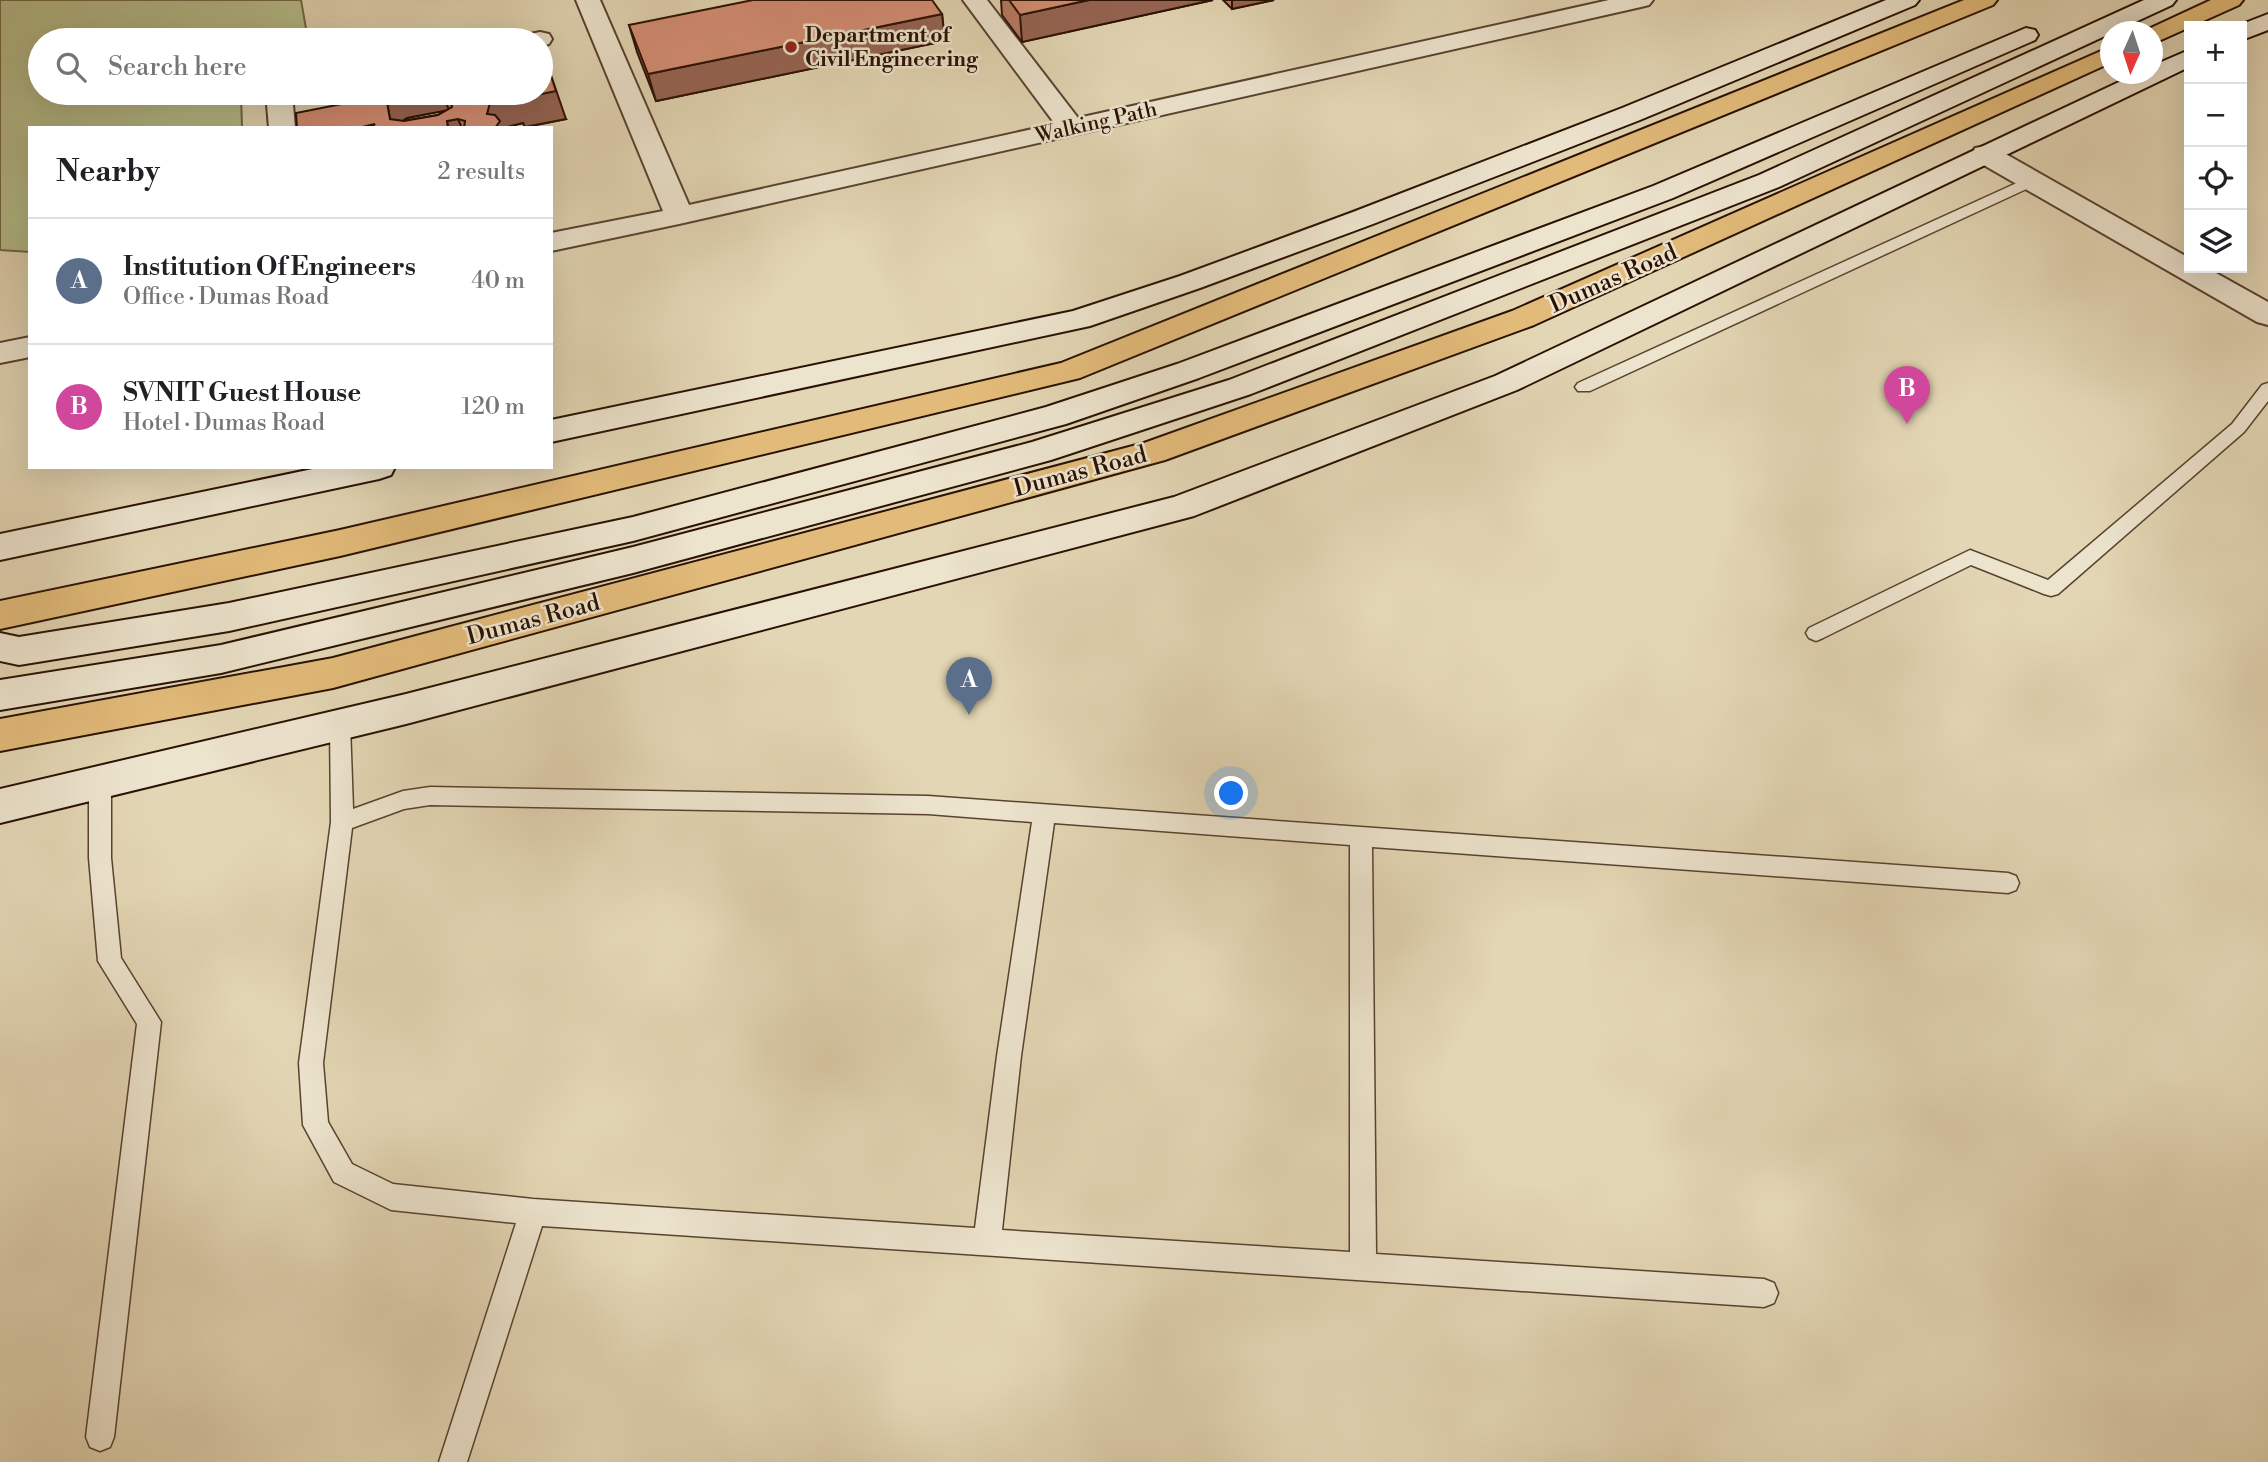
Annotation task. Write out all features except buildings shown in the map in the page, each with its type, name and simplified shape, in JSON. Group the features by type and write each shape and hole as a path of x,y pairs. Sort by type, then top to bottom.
{"main road":[{"path":"0,615 340,542 1069,371 1985,0"},
{"path":"2163,30 2231,0"},
{"name":"Dumas Road","path":"0,735 333,673 1153,452 1523,318 2100,58"}],"street":[{"path":"588,0 679,216"},
{"path":"975,0 1072,128"},
{"name":"Walking Path","path":"553,242 679,216 1641,0"},
{"path":"553,431 1079,319 1190,282 1631,114 1906,0"},
{"path":"0,647 19,651 229,617 620,532 1055,416 1188,371 1663,192 2106,0"},
{"path":"0,695 221,659 633,561 1052,448 1240,387 1769,181 2164,0"},
{"path":"2247,30 2268,20"},
{"path":"0,806 340,724 1182,507 1506,383 2184,60"},
{"path":"280,105 282,126"},
{"path":"1984,154 2268,315"},
{"path":"0,353 28,347"},
{"path":"0,547 370,469"}],"lane":[{"path":"1584,387 2032,181"},
{"path":"1816,633 1970,557 2052,589 2238,428 2268,389"},
{"path":"340,724 342,822 311,1063 316,1125 343,1173 391,1197 443,1205 533,1212 1764,1293"},
{"path":"100,782 100,858 110,961 149,1022 100,1437"},
{"path":"342,822 403,800 430,796 928,805 2008,883"},
{"path":"987,1242 1009,1056 1044,813"},
{"path":"1361,836 1364,1024 1363,1267"},
{"path":"453,1462 533,1212"}],"green space":[{"path":"0,0 301,0 306,28 28,28 28,105 241,105 242,126 28,126 28,252 0,250"}],"place":[{"name":"Department of Civil Engineering","path":"791,47"},
{"name":"SVNIT Guest House","path":"1907,424"},
{"name":"Institution Of Engineers","path":"969,715"}]}
